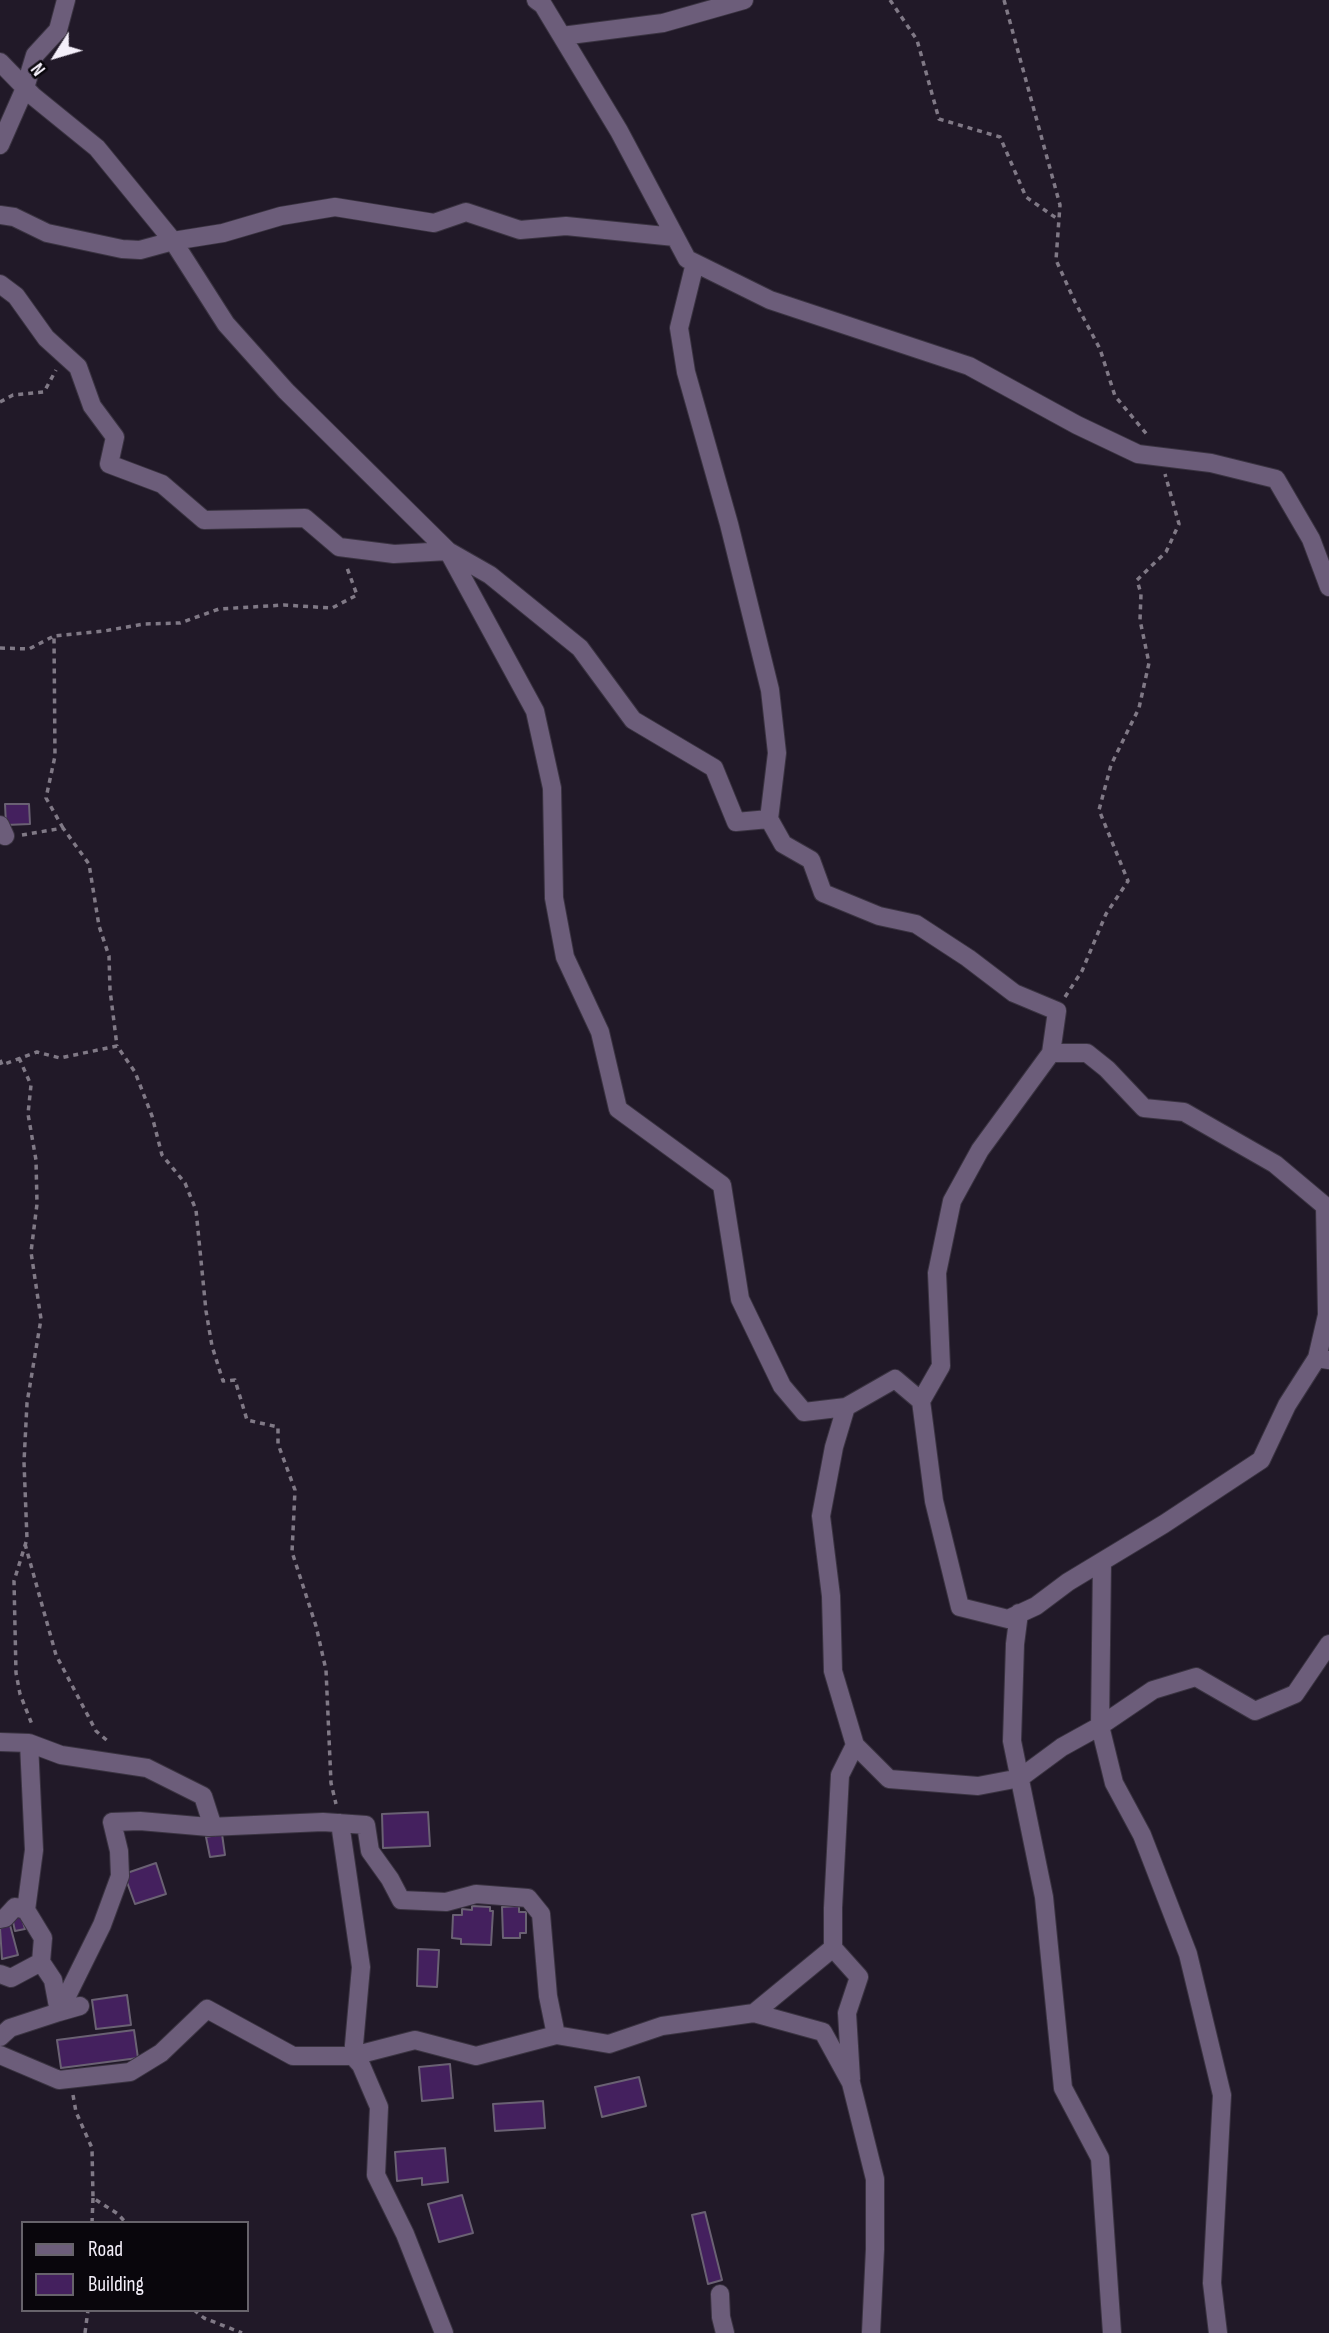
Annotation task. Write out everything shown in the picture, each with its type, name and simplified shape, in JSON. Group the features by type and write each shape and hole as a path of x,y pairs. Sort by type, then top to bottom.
{"street":[{"path":"0,145 25,88 35,55 58,30 66,0"},
{"path":"536,0 543,5 619,131 687,259 770,300 969,366 1077,425 1138,454 1211,463 1276,479 1311,539 1329,587"},
{"path":"562,36 663,23 744,0"},
{"path":"0,62 25,88 97,148 173,241 226,324 286,391 447,551 490,575 580,648 632,720 714,768 736,822 769,819"},
{"path":"0,215 14,217 47,233 122,249 140,250 173,241 223,233 281,216 335,207 434,223 466,212 520,230 566,226 675,237"},
{"path":"695,263 680,328 686,372 729,524 771,690 777,753 769,819 783,844 811,860 823,893 880,916 916,924 968,958 1014,993 1056,1011 1051,1053 980,1150 951,1201 937,1273 941,1366 921,1401 934,1501 960,1607 1008,1619 1036,1606 1068,1581 1164,1524 1261,1460 1287,1405 1323,1359 1327,1315 1325,1206 1275,1164 1184,1112 1144,1108 1087,1052 1051,1053"},
{"path":"0,284 16,296 46,338 78,367 92,406 115,437 109,464 162,484 204,520 304,518 339,547 394,555 447,551"},
{"path":"447,551 535,711 552,788 554,898 565,957 600,1032 618,1109 722,1185 740,1299 782,1386 804,1412 846,1407 895,1379 921,1401"},
{"path":"846,1407 834,1447 821,1516 831,1597 833,1671 855,1745 889,1779 978,1786 1020,1778 1062,1747 1100,1726 1153,1690 1196,1677 1255,1711 1295,1694 1329,1644"},
{"path":"1102,1562 1100,1726 1114,1783 1142,1835 1188,1954 1222,2095 1212,2283 1218,2333"},
{"path":"1019,1614 1015,1644 1012,1741 1044,1897 1063,2088 1100,2158 1112,2333"},
{"path":"0,1742 36,1746 61,1755 147,1768 203,1796 213,1827"},
{"path":"855,1745 840,1775 833,1948 859,1977 848,2013 851,2083 875,2179 876,2249 871,2333"},
{"path":"36,1746 34,1850 26,1910 43,1938 41,1962 52,1980 59,2012"},
{"path":"59,2012 102,1925 120,1876 119,1852 112,1822 139,1821 213,1827 323,1822 366,1825 370,1851 401,1900 446,1902 476,1894 528,1898 541,1914 548,1996 556,2035"},
{"path":"340,1823 361,1966 353,2056 379,2107 376,2175 405,2234 444,2333"},
{"path":"0,1919 5,1918 15,1907 26,1910"},
{"path":"754,2013 833,1948"},
{"path":"0,1974 11,1978 41,1962"},
{"path":"0,2037 10,2028 80,2006"},
{"path":"0,2055 59,2080 130,2072 161,2053 207,2009 293,2056 353,2056 415,2040 476,2056 556,2035 609,2044 662,2026 754,2013 823,2032 851,2083"},
{"path":"720,2294 725,2333"}],"path":[{"path":"890,0 917,40 939,119 1000,136 1026,197 1059,220"},
{"path":"1004,0 1060,205 1056,260 1074,302 1100,349 1115,396 1166,457 1165,480 1179,524 1166,552 1137,580 1141,594 1140,620 1149,663 1139,708 1111,765 1099,810 1128,881 1106,914 1082,971 1056,1011"},
{"path":"0,402 13,396 44,392 53,373 68,358"},
{"path":"0,648 29,649 54,636 144,624 180,623 219,610 284,605 331,608 357,595 339,547"},
{"path":"54,636 55,756 46,798 63,828 89,864 99,926 109,956 117,1046 135,1072 152,1116 162,1154 185,1183 196,1210 206,1311 212,1346 223,1381 235,1380 247,1420 278,1427 278,1444 295,1490 292,1552 316,1626 326,1670 331,1783 340,1823"},
{"path":"3,830 63,828"},
{"path":"0,1060 2,1065 37,1052 60,1058 117,1046"},
{"path":"19,1058 31,1085 28,1114 36,1160 37,1204 32,1252 41,1319 27,1403 24,1462 25,1544 56,1655 96,1731 115,1747"},
{"path":"25,1544 14,1581 16,1673 36,1746"},
{"path":"69,2078 76,2112 92,2148 92,2221"},
{"path":"93,2197 124,2221"},
{"path":"85,2333 88,2312"},
{"path":"196,2312 204,2318 242,2333"}],"building":[{"path":"5,804 29,804 30,824 6,825"},
{"path":"428,1812 430,1846 383,1848 382,1814"},
{"path":"222,1834 225,1855 210,1857 206,1837"},
{"path":"156,1863 166,1894 135,1904 124,1874"},
{"path":"472,1906 490,1907 490,1911 493,1911 491,1945 461,1944 461,1939 452,1938 453,1915 462,1915 462,1909 472,1910"},
{"path":"519,1906 519,1912 526,1912 526,1933 520,1933 520,1938 503,1938 502,1907"},
{"path":"21,1915 25,1929 15,1931 12,1917"},
{"path":"10,1925 18,1955 2,1959 0,1928"},
{"path":"418,1949 439,1950 437,1987 417,1986"},
{"path":"127,1995 131,2025 96,2029 92,2000"},
{"path":"134,2030 138,2058 61,2068 57,2040"},
{"path":"450,2064 453,2098 422,2101 419,2067"},
{"path":"639,2077 646,2106 602,2117 595,2087"},
{"path":"543,2101 545,2128 495,2131 493,2104"},
{"path":"445,2148 448,2182 422,2185 422,2178 397,2181 395,2152"},
{"path":"462,2195 473,2233 439,2242 428,2204"},
{"path":"705,2212 722,2280 708,2284 692,2215"}]}
